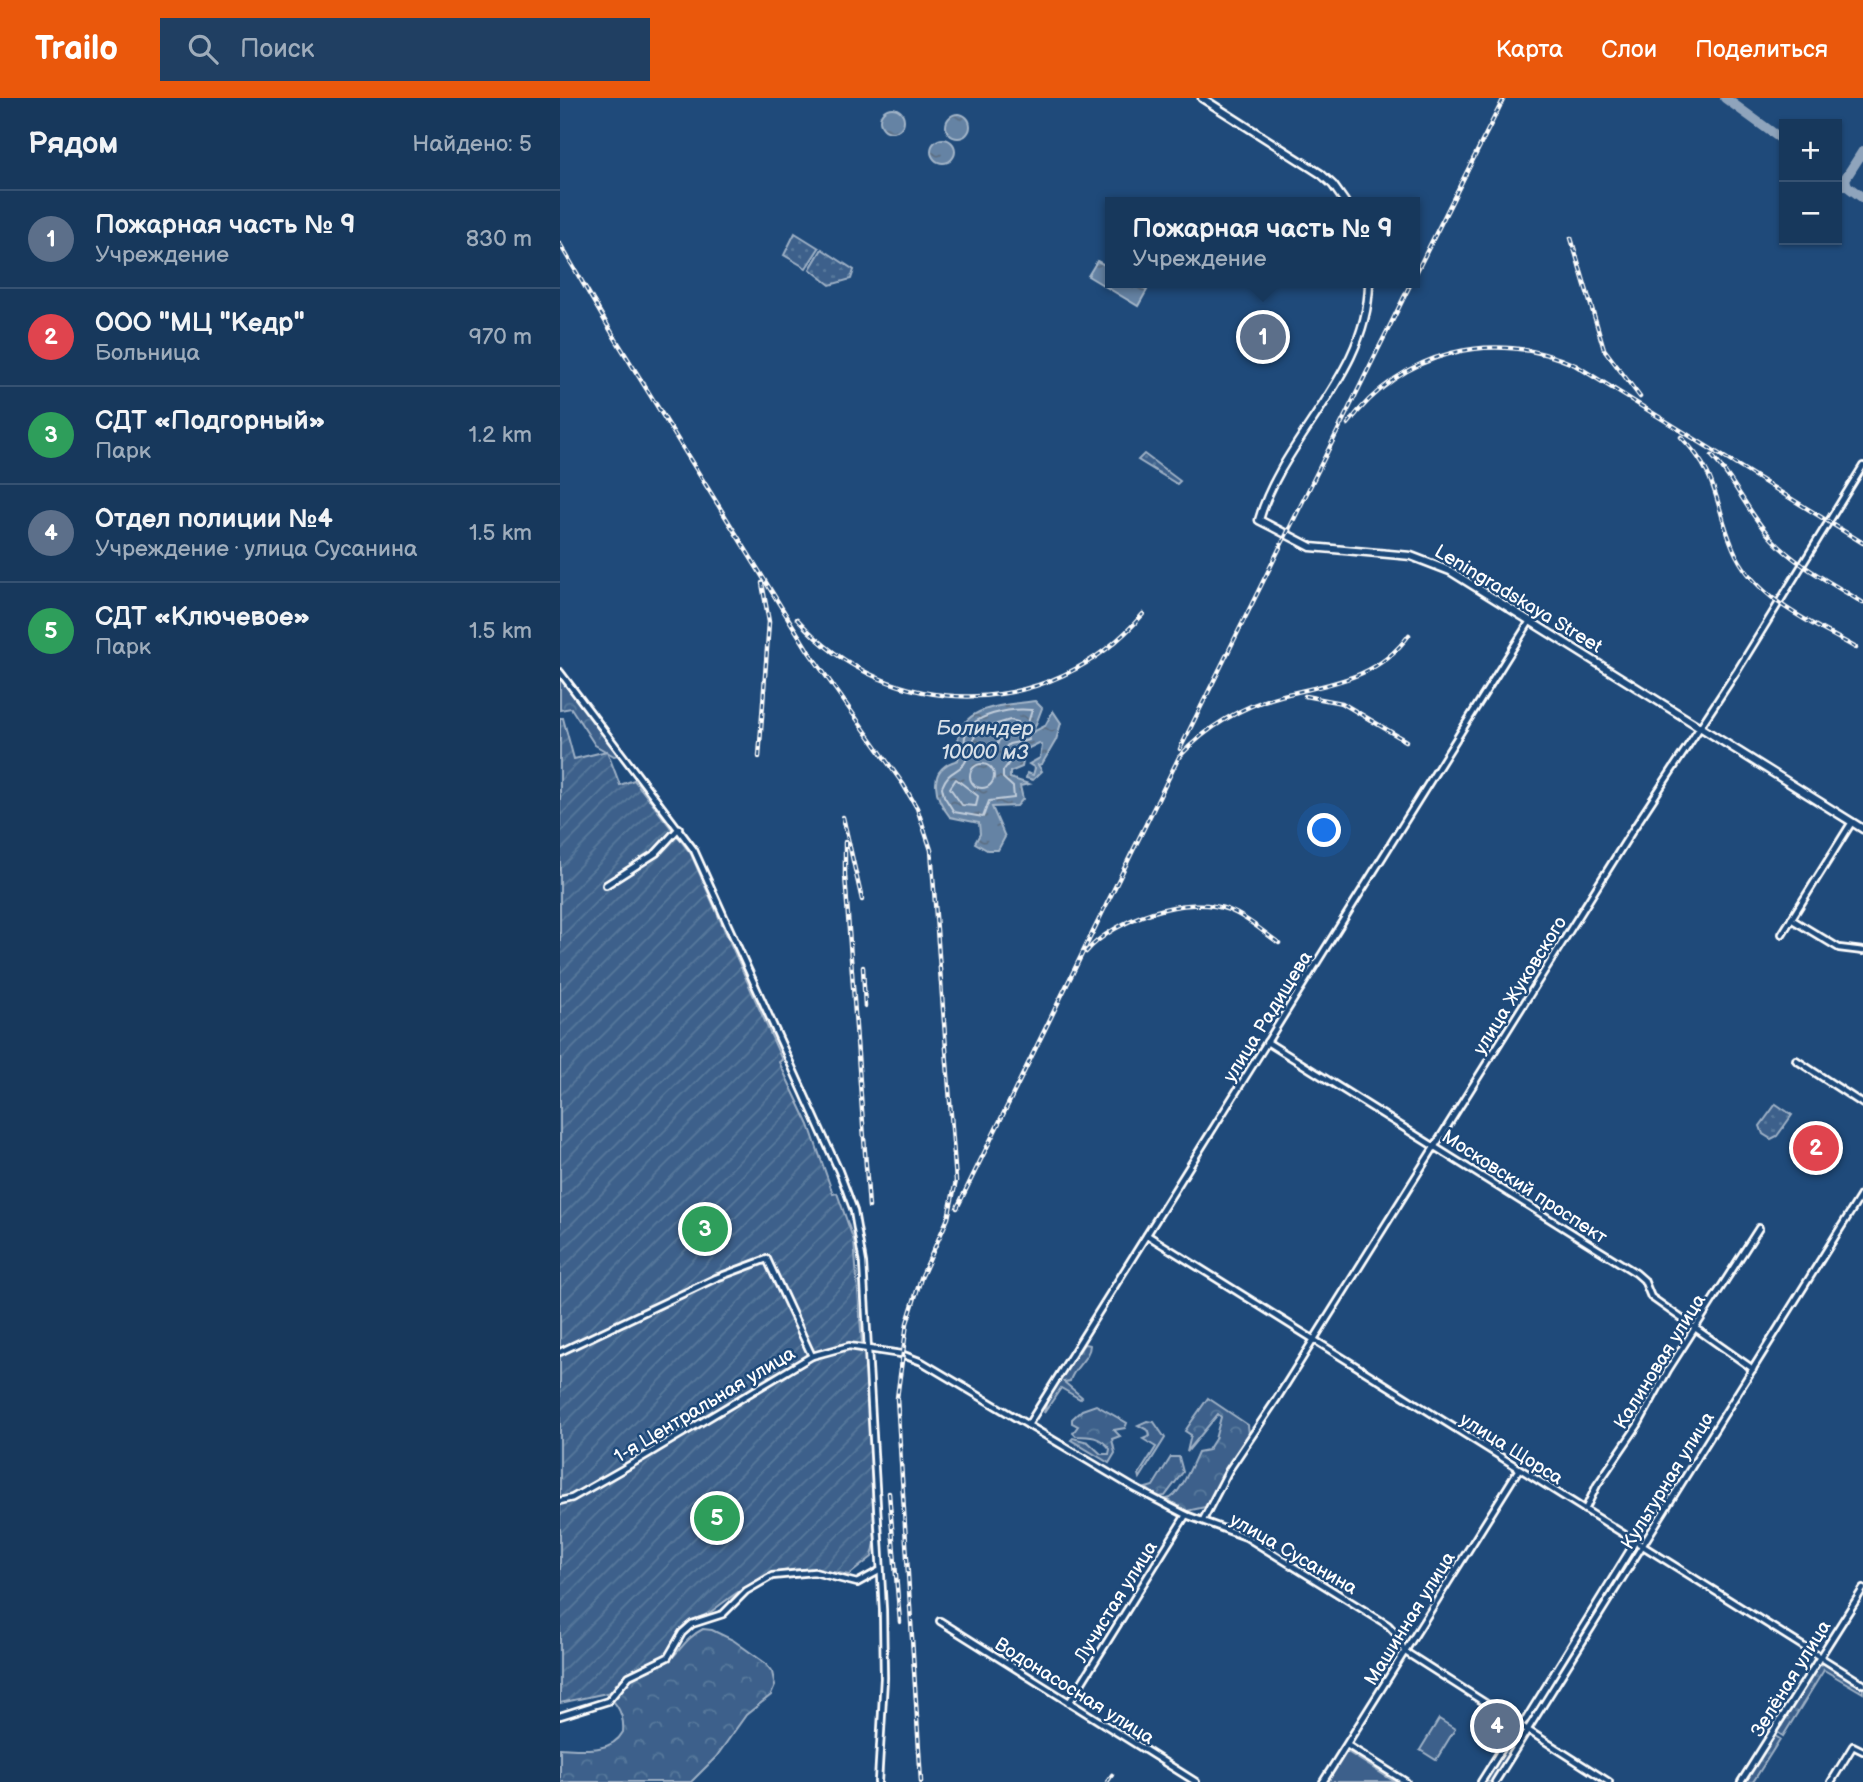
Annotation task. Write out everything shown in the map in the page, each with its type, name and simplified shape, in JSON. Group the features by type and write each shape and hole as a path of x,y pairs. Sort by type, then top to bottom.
{"main road":[{"path":"1202,98 1312,168 1342,197"},
{"name":"Leningradskaya Street","path":"1369,288 1368,306 1358,340 1335,386 1271,490 1259,520 1311,547 1391,553 1429,561 1863,828"}],"street":[{"name":"улица Жуковского","path":"1203,1520 1229,1470 1699,726 1780,603 1863,466"},
{"name":"улица Радищева","path":"1028,1425 1530,621"},
{"path":"560,672 694,850 854,1211 862,1251 884,1678 878,1782"},
{"path":"1782,934 1852,822"},
{"path":"606,885 656,853 679,828"},
{"path":"1791,919 1839,948 1863,951"},
{"name":"Московский проспект","path":"1267,1042 1636,1273 1644,1280 1651,1297 1753,1369"},
{"path":"1796,1060 1863,1104"},
{"name":"Культурная улица","path":"1495,1782 1863,1192"},
{"name":"Калиновая улица","path":"1585,1510 1597,1485 1638,1425 1668,1370 1697,1329 1759,1228"},
{"name":"улица Щорса","path":"1147,1236 1863,1684"},
{"path":"560,1352 767,1258 812,1356"},
{"name":"1-я Центральная улица","path":"560,1501 604,1480 812,1356 849,1346 867,1349"},
{"name":"улица Сусанина","path":"867,1349 904,1355 922,1362 1134,1488 1186,1515 1247,1537 1382,1622 1399,1637 1404,1651 1520,1725 1526,1732 1609,1782"},
{"name":"Машинная улица","path":"1323,1782 1519,1469"},
{"name":"Лучистая улица","path":"1069,1703 1186,1515"},
{"name":"Культурная улица","path":"1481,1782 1635,1542"},
{"path":"560,1716 608,1701 629,1676 668,1657 682,1633 692,1624 723,1614 757,1583 782,1573 814,1572 857,1583 879,1572"},
{"name":"Зелёная улица","path":"1741,1782 1863,1589"},
{"name":"Водонасосная улица","path":"940,1621 1196,1782"},
{"path":"1347,1745 1406,1782"},
{"path":"1831,1782 1853,1745 1863,1751"}],"green space":[{"path":"795,233 819,248 806,268 784,255"},
{"path":"822,249 854,270 851,279 830,285 810,269"},
{"path":"1144,454 1180,481 1177,484 1138,460"},
{"path":"560,676 616,748 618,755 614,756 595,745 571,708 560,710"},
{"path":"560,718 563,718 574,759 607,751 620,785 634,780 691,854 782,1060 779,1062 809,1125 833,1194 837,1193 854,1241 862,1343 858,1345 859,1351 865,1351 875,1543 872,1557 849,1575 807,1569 790,1570 760,1579 708,1613 686,1623 662,1657 628,1673 611,1692 560,1703"},
{"path":"1776,1104 1792,1115 1777,1136 1771,1139 1763,1134 1760,1126"},
{"path":"1084,1344 1090,1345 1087,1354 1070,1381 1064,1382 1082,1397 1080,1399 1061,1388 1044,1413 1047,1400"},
{"path":"1208,1398 1248,1425 1249,1434 1205,1507 1187,1511 1167,1499 1181,1487 1198,1452 1208,1450 1215,1439 1221,1417 1218,1414 1187,1452 1191,1435 1185,1431"},
{"path":"1096,1405 1127,1423 1125,1428 1114,1430 1120,1436 1112,1439 1115,1453 1109,1463 1071,1440 1073,1438 1088,1442 1101,1454 1109,1454 1110,1449 1099,1439 1076,1436 1073,1433 1078,1426 1072,1423 1072,1419 1082,1410"},
{"path":"1147,1421 1154,1422 1165,1438 1140,1478 1139,1474 1156,1447 1143,1439 1150,1436 1149,1431 1138,1425"},
{"path":"1171,1457 1179,1457 1183,1472 1165,1496 1158,1497 1146,1488 1153,1486"},
{"path":"1635,1548 1638,1549 1527,1727 1524,1726"},
{"path":"703,1629 712,1630 733,1640 765,1663 772,1672 775,1686 771,1695 746,1715 716,1757 691,1782 560,1782 560,1748 603,1747 618,1739 623,1732 620,1711 597,1687 636,1664 649,1666 667,1662 693,1635"},
{"path":"1825,1663 1863,1686 1863,1693 1824,1670 1783,1736 1777,1732 1816,1667"},
{"path":"1439,1719 1455,1729 1436,1760 1420,1750"},
{"path":"1515,1735 1520,1738 1492,1782 1485,1782"},
{"path":"1775,1736 1780,1739 1753,1782 1743,1782"},
{"path":"1346,1751 1395,1782 1326,1782"}],"water":[{"path":"892,108 901,111 904,120 901,129 892,132 883,129 880,120 883,111"},
{"path":"958,114 967,117 970,126 967,135 958,138 949,135 946,126 949,117"},
{"path":"943,139 952,142 955,151 952,160 943,163 934,160 931,151 934,142"},
{"path":"1097,261 1105,265 1105,286 1088,276"},
{"path":"1108,288 1147,290 1138,306"},
{"name":"Болиндер 10000 м3","path":"1035,701 1042,708 1033,732 1045,726 1053,711 1061,723 1056,740 1042,764 1038,765 1042,771 1033,780 1026,778 1027,773 1033,775 1035,768 1029,764 1040,758 1042,746 1039,743 1023,751 1009,751 1023,762 1022,767 1010,772 1010,778 1029,784 1020,786 1023,799 1017,806 992,807 1005,837 998,850 987,850 975,843 980,834 979,823 950,817 937,793 937,777 948,764 958,760 959,734 971,717 980,711 1002,705"}],"taxiway":[{"path":"1725,98 1779,137"},
{"path":"1863,151 1845,179 1847,186 1863,198"}],"railway":[{"path":"1420,265 1504,98"},
{"path":"1571,238 1604,349 1640,397"},
{"path":"560,244 809,652 903,784 917,808 931,850 956,1181 948,1218 921,1278 907,1323 897,1398 921,1782"},
{"path":"1180,749 1409,288"},
{"path":"1348,424 1370,399 1395,379 1422,363 1451,353 1481,348 1513,348 1544,354 1575,365 1863,543"},
{"path":"1681,437 1709,477 1727,532 1742,566 1769,595 1856,648"},
{"path":"1712,456 1764,530 1783,549 1804,566 1863,603"},
{"path":"759,757 769,622 762,583"},
{"path":"797,619 835,654 878,678 924,692 972,696 1019,691 1064,675 1106,649 1143,614"},
{"path":"957,1208 1179,757 1201,736 1238,712 1280,696 1335,683 1367,671 1382,662 1409,635"},
{"path":"1305,696 1342,703 1406,741"},
{"path":"843,817 862,900"},
{"path":"845,842 845,875 869,1207"},
{"path":"1086,952 1114,929 1133,920 1153,912 1193,905 1212,906 1236,913 1279,943"},
{"path":"863,967 865,1007"},
{"path":"889,1493 900,1622"},
{"path":"1107,1782 1112,1775"}],"place":[{"name":"Пожарная часть № 9","path":"1263,337"},
{"name":"ООО \"МЦ \"Кедр\"","path":"1816,1148"},
{"name":"СДТ «Подгорный»","path":"705,1229"},
{"name":"СДТ «Ключевое»","path":"717,1518"},
{"name":"Отдел полиции №4","path":"1497,1726"}]}
